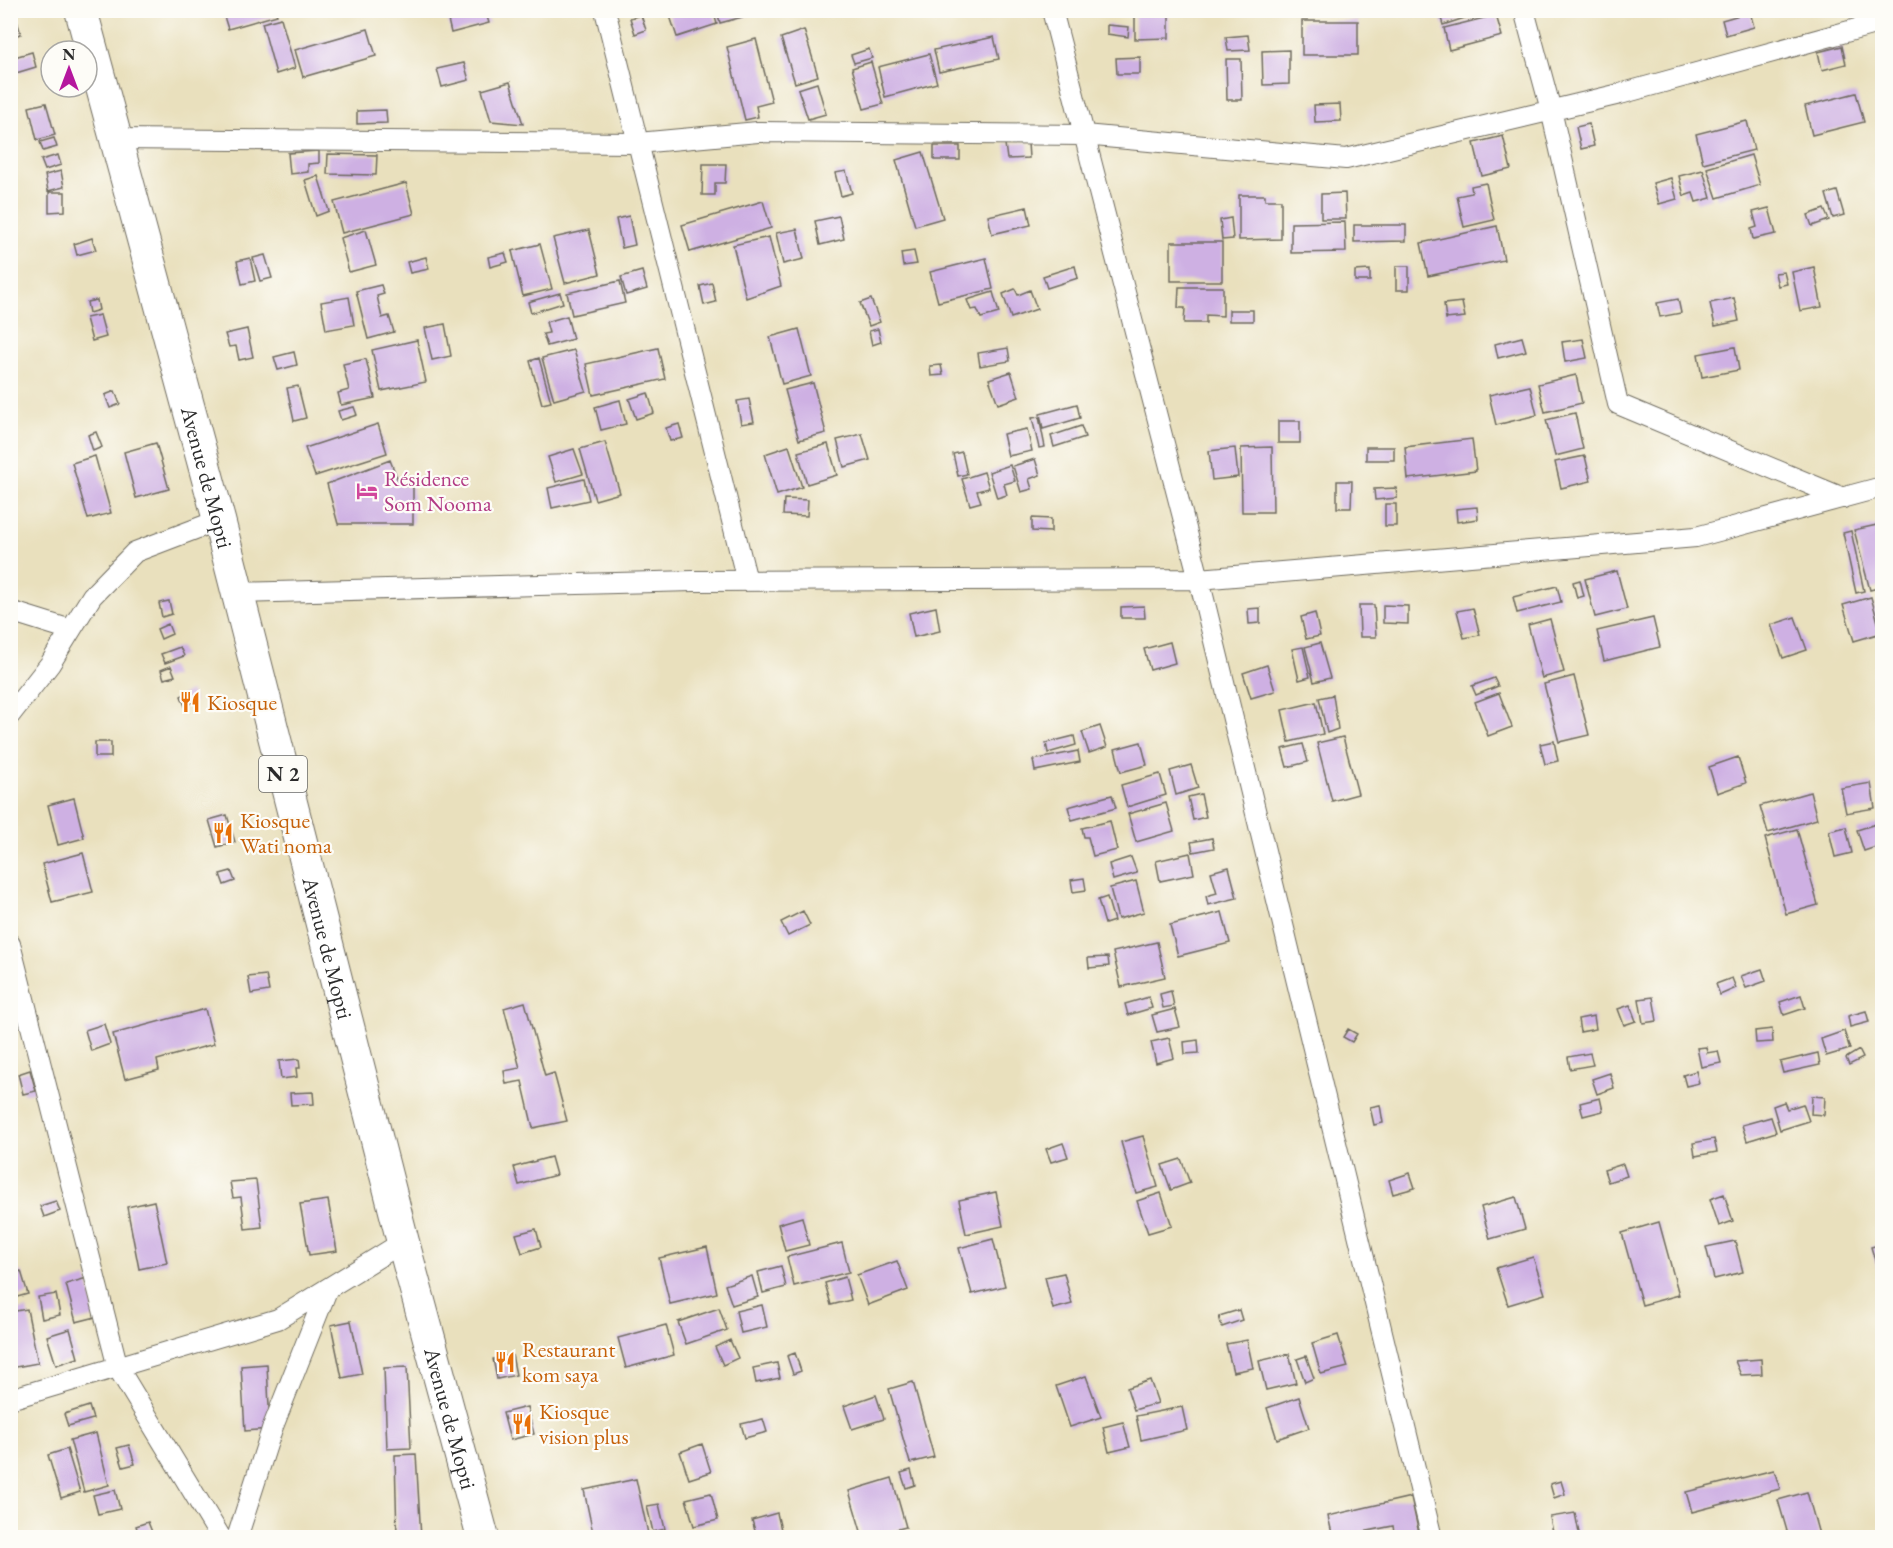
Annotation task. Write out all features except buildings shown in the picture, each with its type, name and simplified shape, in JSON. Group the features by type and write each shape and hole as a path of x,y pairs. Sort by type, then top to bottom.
{"main road":[{"name":"Avenue de Mopti","path":"81,10 114,139 219,520 404,1242 483,1538"}],"street":[{"path":"605,10 747,581"},
{"path":"1052,10 1199,579 1432,1538"},
{"path":"1524,10 1551,110 1618,404 1843,498"},
{"path":"114,139 638,142 758,132 1084,135 1346,159 1620,94 1882,22"},
{"path":"236,593 747,581 1199,579 1696,537 1882,487"},
{"path":"10,715 50,664 92,596 135,552 219,520"},
{"path":"10,611 70,630"},
{"path":"10,944 15,989 118,1368 220,1538"},
{"path":"10,1399 278,1319 404,1242"},
{"path":"237,1538 272,1429 327,1290"}],"place":[{"name":"Résidence Som Nooma","path":"367,491"},
{"name":"Kiosque","path":"190,702"},
{"name":"Kiosque Wati noma","path":"223,833"},
{"name":"Restaurant kom saya","path":"505,1362"},
{"name":"Kiosque vision plus","path":"522,1424"}]}
